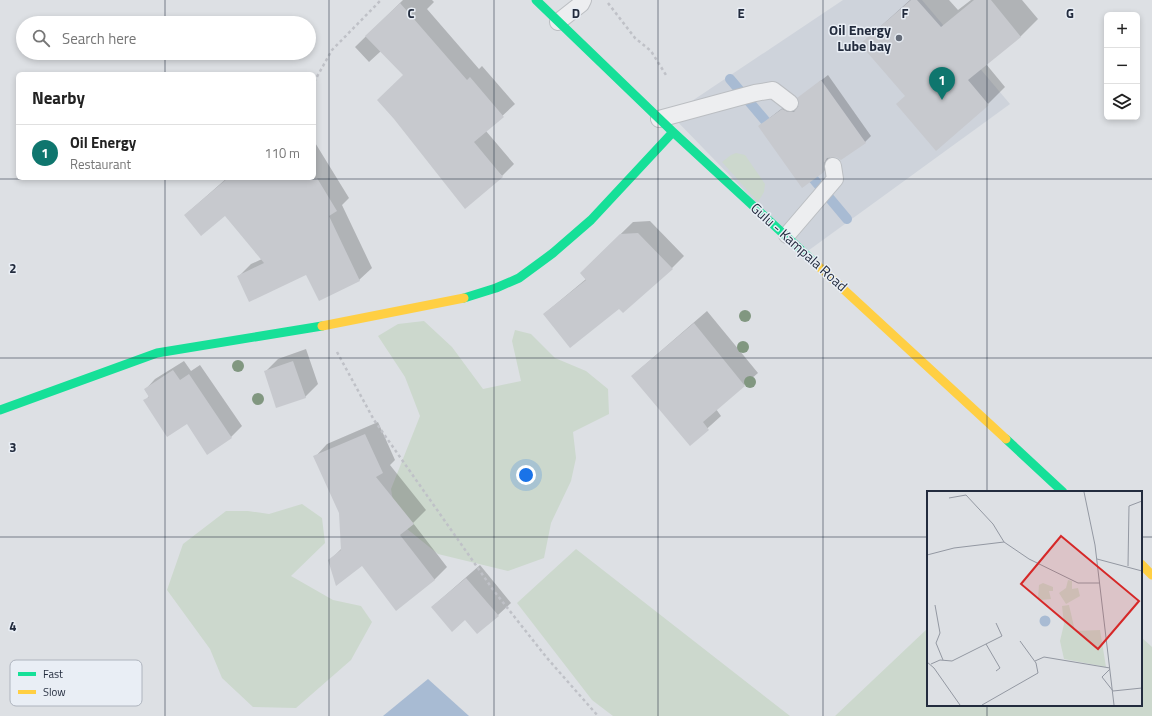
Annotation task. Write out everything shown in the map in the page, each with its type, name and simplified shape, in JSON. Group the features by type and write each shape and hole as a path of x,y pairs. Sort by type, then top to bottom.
{"main road":[{"name":"Gulu - Kampala Road","path":"536,0 659,119 787,235 1062,491"},
{"path":"0,410 157,353 322,326 464,298 496,288 519,278 553,253 591,220 673,132"},
{"path":"1142,565 1152,575"}],"lane":[{"path":"558,22 581,4 583,0"},
{"path":"659,119 755,93 773,90 790,103"},
{"path":"787,235 835,179 833,166"}],"path":[{"path":"316,78 332,50 381,0"},
{"path":"605,0 635,38 651,52 666,75"},
{"path":"322,326 374,420 494,591 547,658 598,716"}],"shaded area":[{"path":"843,0 922,0 1010,104 805,253 671,115"},
{"path":"736,153 745,155 765,184 764,192 758,202 722,162"},
{"path":"424,321 452,347 483,389 521,381 512,341 515,330 531,334 555,358 586,371 608,389 609,414 573,432 576,458 571,481 551,523 544,558 508,571 438,554 396,520 391,489 420,416 405,377 378,336 398,324"},
{"path":"302,504 322,518 325,543 291,576 333,600 361,606 372,622 351,660 296,708 253,707 222,678 210,649 167,590 183,544 226,511 248,511 269,514"},
{"path":"576,549 790,716 613,716 592,700 517,603"},
{"path":"927,629 927,706 1142,706 1142,638 1152,647 1152,716 835,716"}],"water":[{"path":"428,679 469,716 383,716"}],"building":[{"path":"911,0 917,0 941,27 974,0 991,0 1021,37 968,80 989,105 936,151 896,104 905,96 860,44"},
{"path":"400,3 467,80 470,77 504,117 474,142 503,177 465,209 394,119 377,100 403,75 365,36"},
{"path":"821,80 866,143 841,160 836,157 827,158 824,163 824,172 802,188 758,126 782,109 788,112 794,112 799,105 797,98"},
{"path":"317,178 337,211 329,216 360,281 319,301 306,275 249,302 237,276 264,263 225,216 201,236 184,215 226,180 316,180"},
{"path":"638,233 673,269 623,313 619,309 570,348 543,314 586,280 580,273 620,234"},
{"path":"694,323 745,386 703,422 709,430 690,446 631,376"},
{"path":"293,361 306,398 276,408 264,371"},
{"path":"173,370 180,380 189,374 232,438 207,455 187,424 167,437 143,400 149,397 144,389"},
{"path":"365,434 383,473 376,477 414,524 400,535 435,580 396,611 362,566 336,586 328,560 341,550 339,513 313,456"},
{"path":"466,578 499,616 477,634 465,620 452,632 431,607"}],"waterway":[{"path":"730,79 774,131"},
{"path":"806,170 847,219"}],"traffic: fast":[{"path":"536,0 673,132 815,263"},
{"path":"464,298 496,288 519,278 553,253 591,220 673,132"},
{"path":"0,410 157,353 322,326"},
{"path":"1006,439 1062,491"}],"traffic: slow":[{"path":"815,263 1006,439"},
{"path":"322,326 464,298"},
{"path":"1142,565 1152,575"}],"place":[{"name":"Oil Energy Lube bay","path":"899,38"},
{"name":"Oil Energy","path":"942,100"}]}
